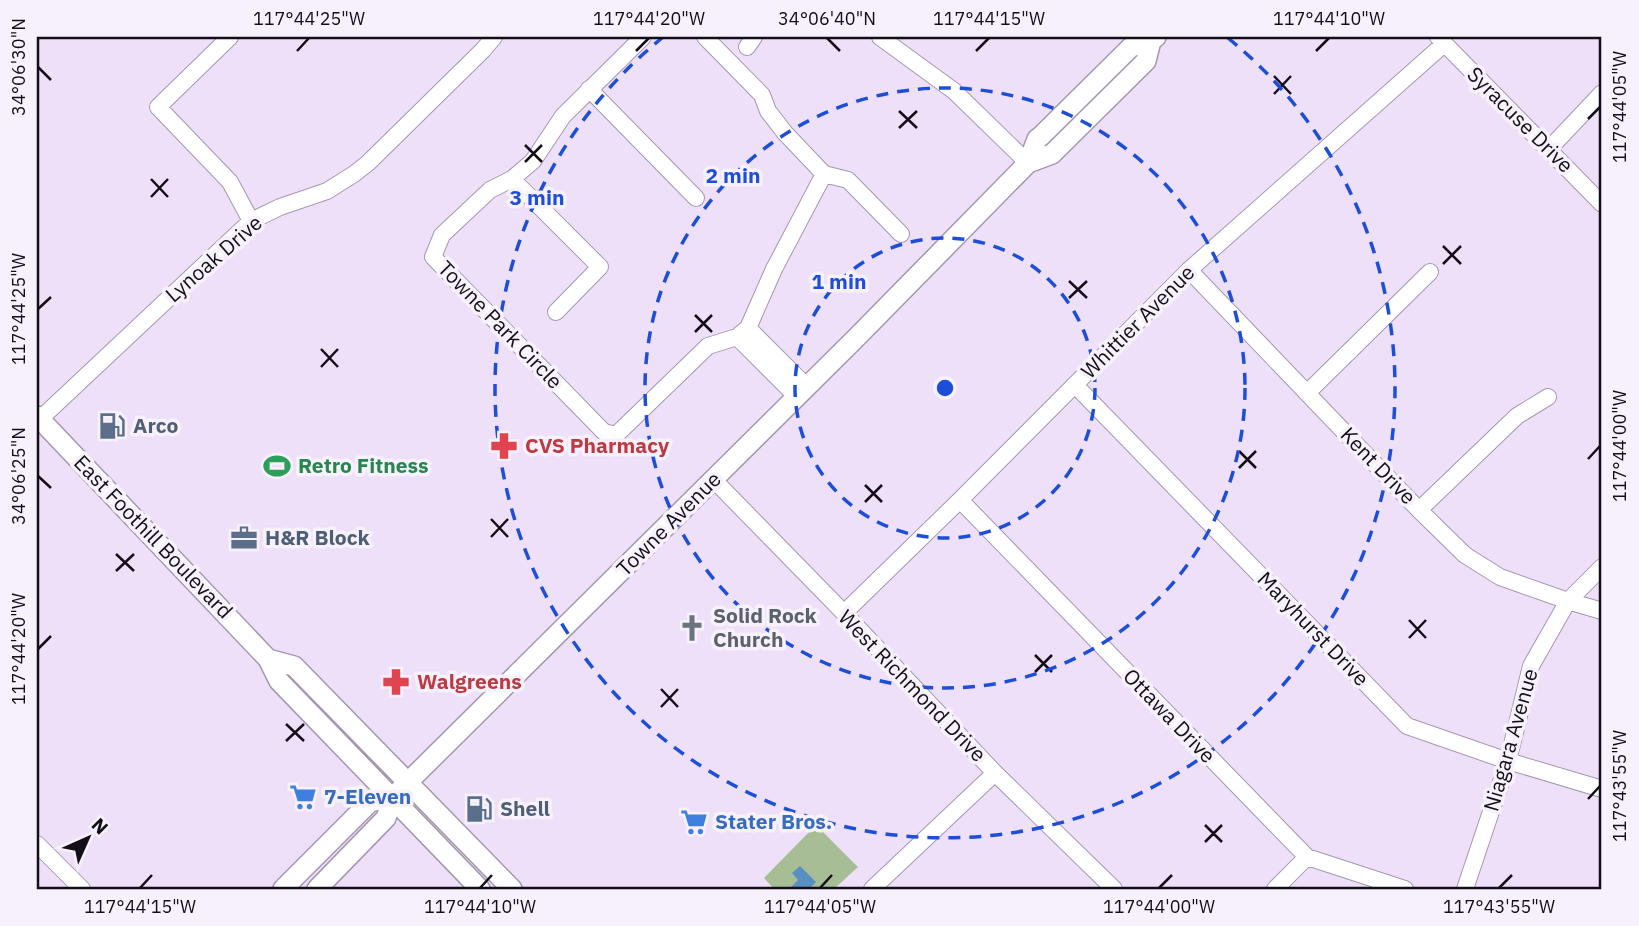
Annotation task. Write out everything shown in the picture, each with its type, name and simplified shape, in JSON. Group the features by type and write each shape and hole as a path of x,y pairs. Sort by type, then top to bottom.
{"main road":[{"name":"Towne Avenue","path":"317,889 386,818 393,797 802,392 1028,163 1052,154 1146,61 1154,39"},
{"name":"East Foothill Boulevard","path":"38,417 268,659 279,681 480,889"},
{"name":"East Foothill Boulevard","path":"268,659 294,666 512,889"},
{"path":"283,889 370,802 393,797"}],"street":[{"path":"230,37 158,107 230,182 251,221"},
{"name":"Lynoak Drive","path":"38,417 251,221 280,207 327,191 354,174 494,37"},
{"name":"Towne Park Circle","path":"643,37 563,116 533,161 512,178 490,190 442,235 433,257 604,432 616,435 708,346 743,333"},
{"path":"705,37 762,95 768,111 785,133 824,174 848,180 901,234"},
{"path":"880,37 954,91 1028,163"},
{"name":"Syracuse Drive","path":"1441,40 1602,204"},
{"name":"Whittier Avenue","path":"844,613 1189,270 1441,40"},
{"path":"589,89 696,198"},
{"path":"1549,149 1602,93"},
{"path":"802,392 743,333 824,174"},
{"path":"512,178 600,267 556,312"},
{"name":"Kent Drive","path":"1189,270 1465,555 1500,577 1602,611"},
{"path":"1307,393 1430,272"},
{"name":"Maryhurst Drive","path":"1075,385 1408,726 1508,761 1602,789"},
{"path":"1419,510 1517,416 1548,397"},
{"name":"West Richmond Drive","path":"713,480 995,772 1114,889"},
{"name":"Ottawa Drive","path":"960,500 1307,857 1405,889"},
{"name":"Niagara Avenue","path":"1465,889 1508,761 1531,666 1568,601 1602,567"},
{"path":"879,887 995,772"},
{"path":"39,851 82,889"},
{"path":"1275,889 1307,857"}],"green space":[{"path":"816,825 858,867 834,889 774,889 764,878"}],"water":[{"path":"800,866 816,882 809,889 789,889 798,880 792,873"}],"place":[{"name":"Arco","path":"112,426"},
{"name":"CVS Pharmacy","path":"504,446"},
{"name":"Retro Fitness","path":"277,466"},
{"name":"H&R Block","path":"244,538"},
{"name":"Solid Rock Church","path":"692,628"},
{"name":"Walgreens","path":"396,682"},
{"name":"7-Eleven","path":"303,797"},
{"name":"Shell","path":"479,809"},
{"name":"Stater Bros.","path":"694,822"}]}
